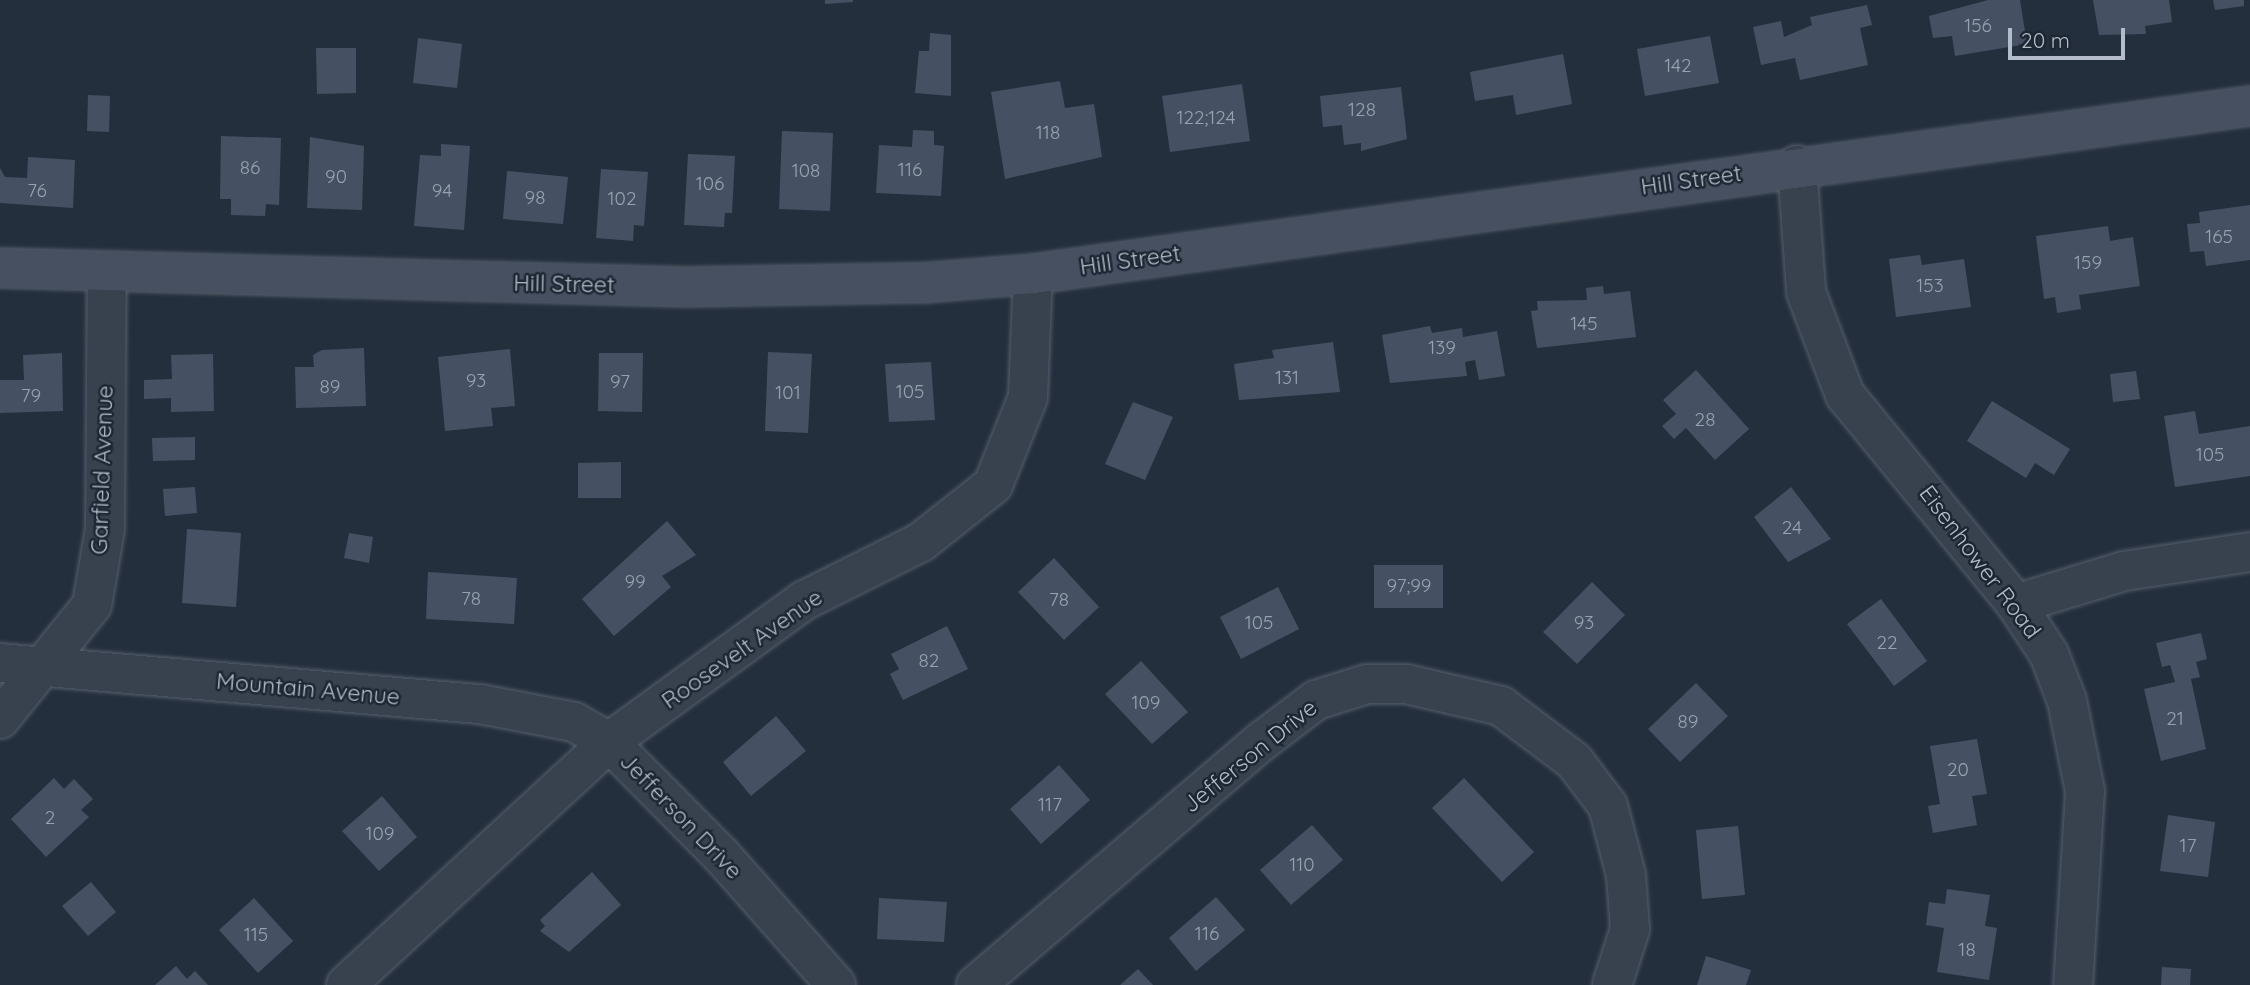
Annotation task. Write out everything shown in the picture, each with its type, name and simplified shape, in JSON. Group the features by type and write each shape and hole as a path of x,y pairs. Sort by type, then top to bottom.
{"street":[{"name":"Hill Street","path":"0,268 685,287 1033,274 1797,165 2250,106"},
{"name":"Eisenhower Road","path":"1797,165 1806,292 1845,395 2016,604 2049,654 2080,748 2085,792 2073,985"},
{"name":"Garfield Avenue","path":"0,719 45,667 92,605 105,529 107,272"},
{"name":"Roosevelt Avenue","path":"346,985 610,742 803,601 921,542 993,485 1028,397 1033,274"},
{"path":"2016,604 2124,571 2250,552"},
{"name":"Mountain Avenue","path":"0,663 480,704 574,722 610,742"},
{"name":"Jefferson Drive","path":"976,985 1316,700 1367,684 1406,684 1501,706 1574,761 1608,806 1626,875 1630,929 1612,985"},
{"name":"Jefferson Drive","path":"610,742 722,856 836,985"}],"building":[{"path":"825,0 853,0 853,2 825,4"},
{"path":"1988,0 2020,0 2027,44 1955,56 1952,36 1933,38 1929,16"},
{"path":"2093,0 2169,0 2172,22 2145,26 2146,34 2099,35"},
{"path":"2213,0 2244,0 2244,6 2215,10"},
{"path":"1867,5 1872,25 1860,28 1868,65 1800,80 1795,58 1761,65 1753,27 1781,21 1784,37 1812,25 1810,17"},
{"path":"930,33 951,35 951,96 915,93 919,51 929,51"},
{"path":"1710,36 1719,83 1645,96 1637,49"},
{"path":"418,38 462,44 457,88 413,83"},
{"path":"316,48 356,48 356,93 317,94"},
{"path":"1563,54 1572,104 1516,115 1513,95 1475,101 1470,72"},
{"path":"1060,81 1065,108 1094,104 1102,157 1005,179 991,92"},
{"path":"1242,84 1250,141 1170,152 1162,96"},
{"path":"1401,87 1407,139 1361,151 1361,143 1344,145 1342,125 1323,127 1320,96"},
{"path":"88,95 110,96 109,132 87,131"},
{"path":"913,130 934,131 934,145 944,146 941,196 876,193 879,145 912,147"},
{"path":"782,131 833,133 830,211 779,209"},
{"path":"221,136 281,138 279,205 266,204 265,216 231,215 231,199 220,199"},
{"path":"310,137 364,146 362,210 307,208"},
{"path":"441,144 470,146 464,230 414,226 420,155 441,156"},
{"path":"688,154 735,156 732,213 725,213 724,227 684,225"},
{"path":"28,157 75,160 73,208 0,203 0,168 5,177 27,178"},
{"path":"601,169 648,172 644,226 634,225 633,241 596,238"},
{"path":"507,171 568,177 563,224 503,219"},
{"path":"2250,205 2250,260 2206,266 2204,251 2190,252 2187,224 2200,223 2199,212"},
{"path":"2108,226 2110,241 2133,237 2140,286 2079,295 2081,309 2057,313 2055,297 2044,299 2036,236"},
{"path":"1920,255 1922,265 1964,259 1971,307 1896,317 1889,259"},
{"path":"1603,286 1604,294 1630,291 1636,337 1537,348 1531,311 1538,310 1537,301 1587,300 1586,288"},
{"path":"1430,326 1432,333 1462,328 1463,337 1497,331 1505,376 1479,380 1475,360 1465,362 1467,376 1390,383 1382,335"},
{"path":"1333,342 1340,392 1239,400 1234,364 1274,358 1272,350"},
{"path":"364,348 366,406 296,408 295,367 314,367 313,355 322,350"},
{"path":"510,349 515,406 491,408 493,426 445,431 438,357"},
{"path":"768,352 812,354 808,433 765,431"},
{"path":"62,353 63,411 0,413 0,380 24,380 23,355"},
{"path":"599,353 643,353 642,412 598,411"},
{"path":"213,354 214,411 171,412 171,398 144,399 144,380 172,379 171,355"},
{"path":"931,362 935,420 889,422 885,364"},
{"path":"1696,370 1749,429 1715,460 1686,428 1674,439 1662,426 1676,414 1663,400"},
{"path":"2136,371 2140,399 2113,402 2110,374"},
{"path":"1992,401 2070,449 2054,475 2035,463 2026,478 1967,441"},
{"path":"1133,402 1173,417 1145,480 1105,464"},
{"path":"2195,411 2199,434 2250,426 2250,476 2175,487 2164,416"},
{"path":"195,437 195,460 153,461 152,438"},
{"path":"621,462 621,498 578,498 578,463"},
{"path":"195,487 197,513 165,516 163,489"},
{"path":"1791,487 1831,539 1788,562 1754,517"},
{"path":"667,521 696,555 662,576 671,587 614,636 582,599"},
{"path":"187,529 241,533 236,607 182,603"},
{"path":"349,533 373,537 369,563 344,558"},
{"path":"1054,558 1099,607 1064,640 1018,592"},
{"path":"1374,565 1443,565 1443,608 1374,608"},
{"path":"428,572 517,578 514,624 426,619"},
{"path":"1592,582 1625,615 1577,664 1543,632"},
{"path":"1278,587 1299,629 1241,659 1220,617"},
{"path":"1881,599 1927,661 1894,686 1847,624"},
{"path":"947,626 968,669 903,700 890,674 899,669 891,654"},
{"path":"2201,633 2207,659 2196,662 2200,677 2191,679 2206,749 2161,761 2144,689 2175,682 2170,665 2162,667 2156,643"},
{"path":"1141,661 1188,712 1152,744 1105,694"},
{"path":"1696,683 1728,716 1680,762 1648,729"},
{"path":"776,716 806,751 751,796 723,762"},
{"path":"1977,739 1987,794 1972,796 1977,825 1933,833 1928,806 1940,804 1930,746"},
{"path":"1059,765 1090,800 1041,844 1010,809"},
{"path":"54,778 64,789 74,779 93,799 81,810 89,817 46,857 11,819"},
{"path":"1464,778 1534,852 1502,882 1432,808"},
{"path":"382,796 417,837 379,871 342,831"},
{"path":"2168,815 2215,822 2208,877 2160,871"},
{"path":"1312,825 1343,860 1291,905 1260,870"},
{"path":"1738,826 1745,895 1702,899 1696,830"},
{"path":"592,872 621,905 569,952 540,931 545,926 540,920"},
{"path":"91,882 116,912 88,936 62,906"},
{"path":"1947,889 1990,895 1985,926 1997,928 1989,980 1937,972 1944,928 1926,925 1929,902 1945,904"},
{"path":"1216,897 1245,930 1196,971 1169,938"},
{"path":"254,898 293,941 258,973 219,930"},
{"path":"879,898 947,902 944,942 877,939"},
{"path":"1706,956 1751,970 1746,985 1697,985"},
{"path":"176,966 187,979 195,971 208,985 155,985"},
{"path":"2162,967 2191,969 2190,985 2161,985"},
{"path":"1138,969 1153,985 1120,985"}]}
